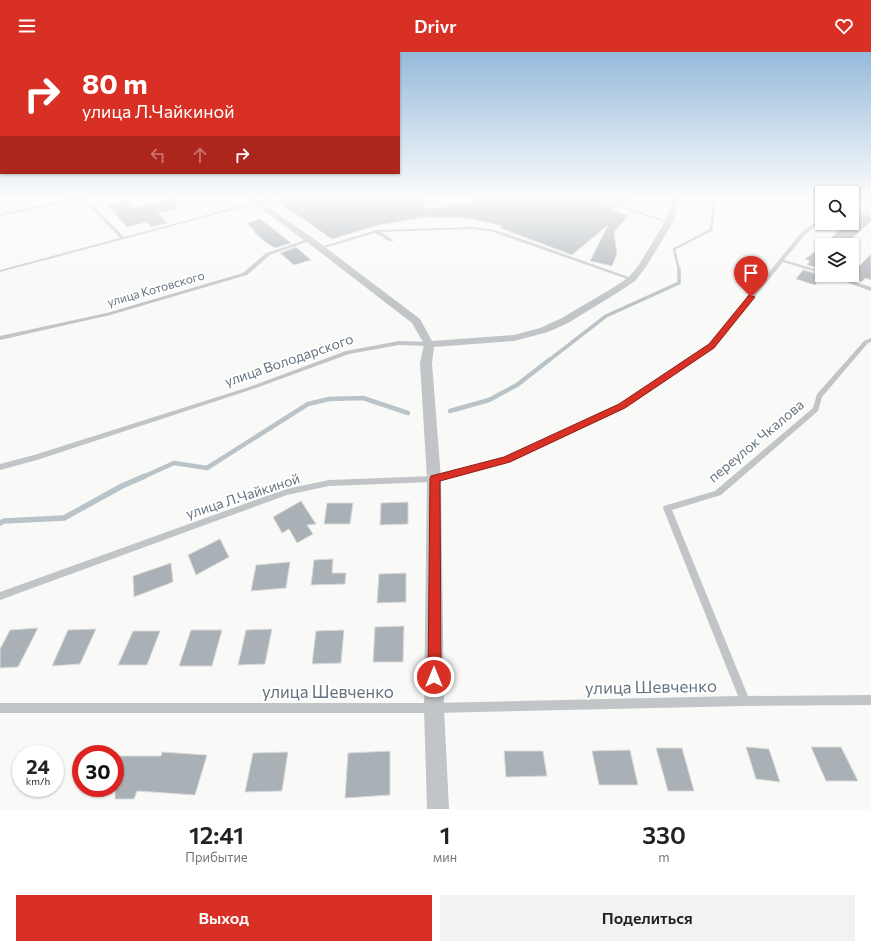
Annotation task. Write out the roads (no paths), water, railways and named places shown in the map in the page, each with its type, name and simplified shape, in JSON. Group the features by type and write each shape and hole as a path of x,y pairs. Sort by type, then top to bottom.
{"street":[{"path":"298,232 416,321 429,344 426,363 434,479 434,708 438,809"},
{"name":"улица Володарского","path":"429,344 514,338 544,330 564,321 632,279 642,267 663,232"}],"lane":[{"path":"118,232 123,238"},
{"path":"0,271 142,232"},
{"name":"улица Котовского","path":"0,338 108,314 245,274 268,254 370,232"},
{"path":"378,232 391,241"},
{"name":"улица Котовского","path":"497,232 632,279"},
{"name":"улица Л.Чайкиной","path":"0,596 286,492 329,483 434,479 506,460 622,406 712,346 805,232"},
{"path":"781,260 815,271"},
{"path":"850,282 871,289"},
{"name":"переулок Чкалова","path":"745,701 667,508 718,493 816,409 819,396 866,342 871,340"},
{"name":"улица Володарского","path":"0,467 42,455 250,388 348,352 399,343 429,344"},
{"name":"улица Шевченко","path":"0,708 434,708 745,701 871,700"}],"waterway":[{"path":"679,270 674,249 706,232"},
{"path":"548,361 606,316 679,283 679,270"},
{"path":"450,411 489,400 517,385 549,360"},
{"path":"143,477 174,463 207,468 308,404 329,399 363,398 408,413"},
{"path":"0,523 4,521 64,518 122,486 145,476"}]}
